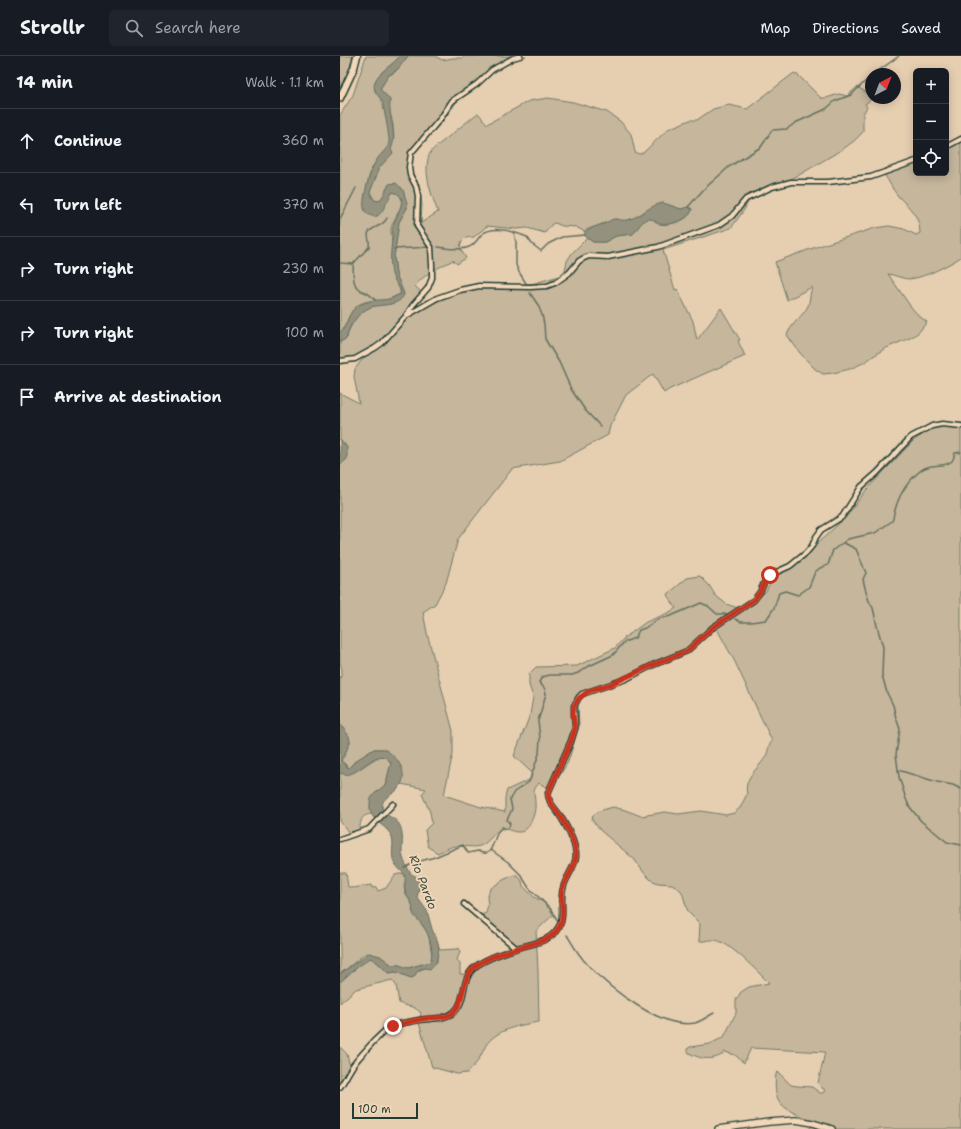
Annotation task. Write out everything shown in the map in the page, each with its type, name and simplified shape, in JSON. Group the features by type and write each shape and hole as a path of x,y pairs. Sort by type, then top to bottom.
{"main road":[{"path":"340,98 354,68 357,56"}],"street":[{"path":"340,361 355,358 379,346 406,316 413,305 428,288 432,278 431,247 417,226 418,196 416,186 409,170 411,153 441,118 452,101 477,84 492,70 512,58 520,56"},
{"path":"949,145 961,139"},
{"path":"406,316 432,301 460,290 478,286 547,286 555,283 569,273 579,261 589,256 608,257 658,247 694,235 723,223 732,216 746,199 772,187 791,182 828,182 871,177 913,162"},
{"path":"340,1088 354,1063 385,1030 404,1023 447,1016 454,1012 459,1006 465,982 469,973 482,963 516,948 544,941 555,932 560,924 562,916 561,897 563,888 575,863 575,851 564,824 548,798 548,793 571,741 575,728 573,714 574,706 579,698 589,691 609,685 687,651 712,628 754,600 770,575 790,566 806,553 812,546 821,530 842,517 861,487 877,473 911,437 932,426 942,424 961,426"},
{"path":"340,839 364,831 376,822 393,804"},
{"path":"464,904 516,948"},
{"path":"718,1129 796,1120 813,1123 832,1129"}],"shaded area":[{"path":"340,56 358,56 346,92 340,102"},
{"path":"366,56 400,56 383,71 377,78 374,85 376,92 382,101 390,137 386,150 374,164 370,173 366,187 364,207 386,201 393,192 399,195 401,199 400,209 391,231 392,270 400,294 385,300 364,302 357,306 351,313 340,333 340,115 353,95"},
{"path":"400,56 408,56 398,69 388,76 380,89 390,100 390,113 394,137 391,150 393,153 378,169 370,192 374,200 379,201 389,184 396,183 403,190 407,208 399,222 394,257 396,274 404,294 399,301 394,303 368,308 351,326 347,338 340,342 340,333 352,311 358,305 374,300 390,299 401,294 393,277 391,256 393,235 392,229 402,199 399,195 393,192 381,213 375,217 367,213 364,207 365,193 371,171 377,159 389,144 388,130 382,102 374,89 374,86 379,75"},
{"path":"408,56 435,56 442,60 463,58 465,56 526,56 507,63 458,100 442,122 416,150 412,157 411,166 413,174 419,184 422,205 421,223 438,212 431,193 427,172 428,159 431,151 478,113 487,124 529,101 548,98 573,102 607,112 621,122 631,134 635,152 639,154 643,153 668,129 690,120 697,120 713,109 729,105 747,109 794,73 821,98 839,94 847,96 857,87 865,92 865,104 867,107 863,114 863,132 854,141 799,175 749,200 744,210 731,228 663,250 675,290 677,289 693,321 697,340 721,308 740,340 738,341 745,356 664,393 653,374 626,395 610,426 608,435 560,461 512,469 458,539 446,583 435,604 423,612 427,633 453,731 453,753 444,795 481,807 505,812 505,798 507,790 531,779 531,772 514,756 530,715 533,697 529,685 529,674 536,667 577,666 615,648 624,638 646,622 676,608 667,595 687,578 700,576 709,585 715,595 726,604 738,608 744,608 754,603 766,591 771,581 776,576 804,558 846,517 867,489 913,441 934,427 961,423 961,1129 810,1129 811,1121 787,1109 778,1100 775,1085 776,1074 778,1072 791,1085 812,1087 820,1093 823,1093 825,1090 818,1083 825,1052 751,1048 744,1063 735,1055 725,1052 717,1057 703,1058 689,1053 687,1049 690,1047 710,1044 724,1037 736,1013 736,1000 741,992 749,987 769,983 735,951 721,942 715,940 699,941 700,924 688,912 682,892 672,884 658,883 651,880 634,859 601,831 592,820 593,815 599,811 613,807 641,816 665,812 678,814 701,811 726,815 734,813 740,808 747,794 746,788 749,778 763,761 772,741 735,662 717,629 687,653 585,693 578,703 579,727 568,762 551,790 539,783 535,789 535,809 530,823 524,831 518,832 501,829 496,832 485,844 472,847 455,846 438,853 428,847 425,830 432,823 430,812 422,794 426,789 401,784 402,778 384,749 374,749 355,761 349,768 341,760 350,742 349,737 340,724 340,680 342,670 340,662 340,465 345,445 340,439 340,393 359,403 354,377 355,369 364,357 340,360 340,342 347,338 352,324 366,309 393,303 404,294 396,274 394,257 399,222 407,208 403,190 401,187 383,196 379,201 374,200 370,192 378,169 387,158 394,140 393,125 389,108 390,100 380,89 388,76 395,72","holes":["663,203 681,209 688,207 692,209 691,213 684,219 674,223 660,224 652,219 649,219 642,223 633,234 616,236 605,242 593,242 587,238 572,253 567,261 565,270 559,276 535,283 482,287 462,291 422,308 417,303 424,295 415,286 419,281 432,271 453,260 457,264 466,258 460,248 462,241 465,238 474,237 487,226 516,229 527,228 545,233 552,224 555,223 562,226 576,227 585,232 586,230 615,219 624,221 635,218"]},
{"path":"961,141 961,257 936,271 915,278 907,279 888,274 911,307 927,322 919,332 912,337 884,349 863,363 850,369 823,374 815,369 800,353 787,335 791,327 808,306 812,287 787,300 775,262 875,228 889,226 904,229 916,235 920,233 916,216 896,193 884,174 913,163 913,176 949,176 949,147"},
{"path":"663,203 681,209 688,207 692,209 691,213 684,219 669,224 660,224 652,219 646,220 633,234 616,236 605,242 593,242 584,234 591,228 606,223 612,219 625,220 632,218 653,206"},
{"path":"340,439 347,447 347,459 340,465"},
{"path":"340,724 349,736 350,742 341,760 348,768 355,761 374,749 384,749 394,756 403,772 402,783 396,791 388,796 382,804 382,807 383,810 401,827 403,857 411,874 419,878 421,883 417,897 427,911 439,948 436,964 430,969 425,968 418,970 414,977 411,978 396,972 388,973 376,961 370,958 340,982 340,974 369,953 380,956 392,965 399,965 408,968 430,962 432,952 426,931 414,914 412,904 406,893 405,876 395,864 393,859 393,841 391,835 371,814 370,803 372,797 387,783 391,763 387,758 382,756 371,760 355,772 350,774 340,773"},
{"path":"382,756 386,757 391,763 387,783 375,794 370,810 372,814 362,818 359,830 352,837 340,821 340,773 346,774 356,771"},
{"path":"340,873 346,873 348,887 353,888 371,885 372,888 376,887 378,891 386,888 395,875 404,873 406,879 404,886 405,893 413,906 412,911 427,932 429,938 432,956 430,962 408,968 399,965 392,965 380,956 366,953 340,974"},
{"path":"517,875 522,881 523,886 534,897 543,902 554,914 536,931 539,1022 517,1026 496,1035 486,1045 478,1060 467,1073 457,1074 432,1067 419,1023 421,1013 413,1007 399,1003 396,985 392,980 356,989 340,1003 340,982 370,958 390,973 396,972 411,978 420,970 437,963 437,951 439,948 440,950 459,948 460,952 457,960 460,964 460,974 466,974 468,976 479,965 516,947 512,941 479,916 486,913 488,904 487,898 490,889 503,880"},
{"path":"340,1047 347,1054 349,1063 355,1068 340,1091"}],"waterway":[{"path":"882,68 899,56"},
{"path":"688,207 704,189 730,166 761,147 772,130 787,129 795,123 826,109 835,101 851,95 865,82"},
{"path":"340,219 356,188"},
{"path":"375,300 369,294 358,289 356,286 353,264 369,247 369,231 383,224 387,218"},
{"path":"438,247 454,249 466,248 473,245 482,234 492,230 511,231 527,237 532,244 541,251 548,244 562,237 585,235"},
{"path":"514,233 516,242 516,265 527,285"},
{"path":"394,249 430,247"},
{"path":"340,263 353,264"},
{"path":"530,293 538,305 542,315 545,339 559,362 571,389 585,410 600,426"},
{"path":"735,619 741,622 766,620 774,608 779,593 785,591 798,595 809,587 815,572 828,565 833,550 848,539 875,533 892,521 897,504 902,494 908,484 920,471 928,467 945,465 953,460 955,453 961,452"},
{"path":"844,543 856,549 866,573 863,579 865,588 873,608 883,647 882,675 900,729 896,754 899,777 906,799 909,806 921,821 947,842 961,845"},
{"name":"Rio Pardo","path":"405,868 413,863 435,857 463,845 468,853 478,851 487,853 502,827 507,829 509,827 510,824 507,820 512,809 510,799 514,792 529,782 539,754 540,738 538,721 546,694 545,689 539,682 542,677 550,675 572,675 578,673 613,655 624,642 635,638 639,630 645,628 658,619 671,616 701,603 708,606 717,614 730,614"},
{"path":"898,770 937,782 953,785 961,789"},
{"path":"491,850 508,862 521,875 529,888 550,908 562,928"},
{"path":"567,935 582,958 597,974 622,995 652,1014 667,1020 682,1023 695,1023 714,1013"}],"route":[{"path":"393,1026 427,1018 447,1016 454,1012 459,1006 465,982 469,973 476,967 516,948 544,941 555,932 560,924 563,912 561,897 563,888 575,863 576,856 571,837 550,802 548,793 564,758 575,728 573,710 575,702 582,694 626,679 653,665 687,651 712,628 734,612 750,604 758,596 765,581 770,575"}]}
